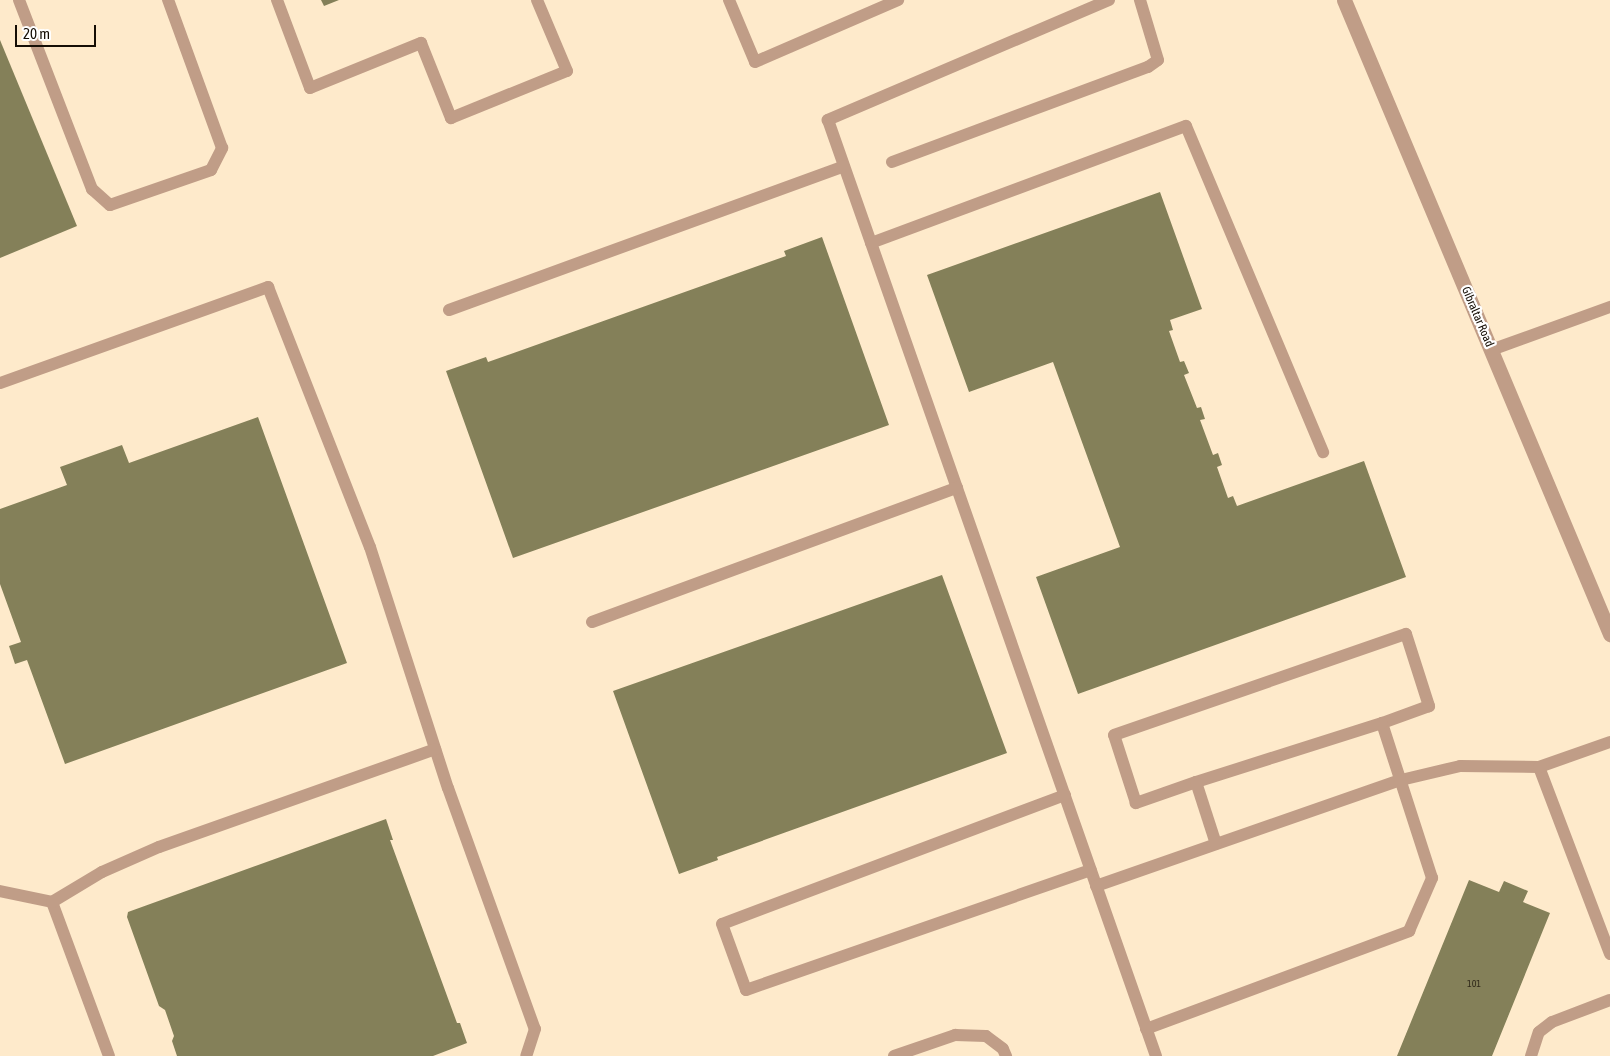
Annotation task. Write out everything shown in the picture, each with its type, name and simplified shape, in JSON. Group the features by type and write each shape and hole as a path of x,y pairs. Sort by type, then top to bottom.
{"street":[{"name":"Gibraltar Road","path":"1344,0 1610,634"}],"lane":[{"path":"19,0 92,189 110,205 211,170 222,148 168,0"},
{"path":"277,0 310,88 421,43 451,118 567,71 537,0"},
{"path":"730,0 755,62 898,0"},
{"path":"1109,0 828,120 1156,1056"},
{"path":"892,162 1148,67 1158,60 1140,0"},
{"path":"871,243 1186,126 1323,452"},
{"path":"449,310 844,166"},
{"path":"0,383 268,287 370,547 435,749 535,1029 526,1056"},
{"path":"1491,350 1610,307"},
{"path":"592,622 957,488"},
{"path":"1406,634 1429,706 1382,724 1196,782 1136,803 1114,735 1406,634"},
{"path":"1146,1029 1409,931 1432,878 1382,724"},
{"path":"1096,886 1401,780 1460,766 1539,767 1610,742"},
{"path":"0,891 52,902 102,872 159,847 435,749"},
{"path":"1539,767 1610,954"},
{"path":"1196,782 1216,844"},
{"path":"1065,795 722,924 746,990 1091,870"},
{"path":"52,902 109,1056"},
{"path":"1531,1056 1539,1032 1552,1022 1610,1000"},
{"path":"894,1056 956,1035 986,1036 1003,1049 1006,1056"}],"building":[{"path":"321,0 339,0 324,6"},
{"path":"0,40 77,226 0,258"},
{"path":"1160,192 1202,309 1170,320 1173,330 1169,331 1180,362 1184,361 1189,373 1184,375 1197,408 1201,407 1205,419 1200,420 1213,455 1218,453 1222,465 1217,467 1228,498 1233,496 1237,506 1364,461 1406,577 1078,694 1036,577 1120,547 1053,362 969,392 927,275"},
{"path":"822,237 889,425 513,558 446,371 486,357 488,362 786,256 784,251"},
{"path":"258,417 347,663 65,764 27,660 15,664 9,646 21,642 0,584 0,509 67,485 60,467 122,445 129,463"},
{"path":"942,575 1007,753 717,857 718,860 679,874 613,691"},
{"path":"386,819 393,840 390,840 457,1023 460,1023 467,1043 433,1056 177,1056 172,1041 174,1036 165,1010 159,1006 127,917 128,912"},
{"path":"1469,880 1499,892 1504,881 1528,891 1523,902 1550,913 1492,1056 1397,1056"}]}
